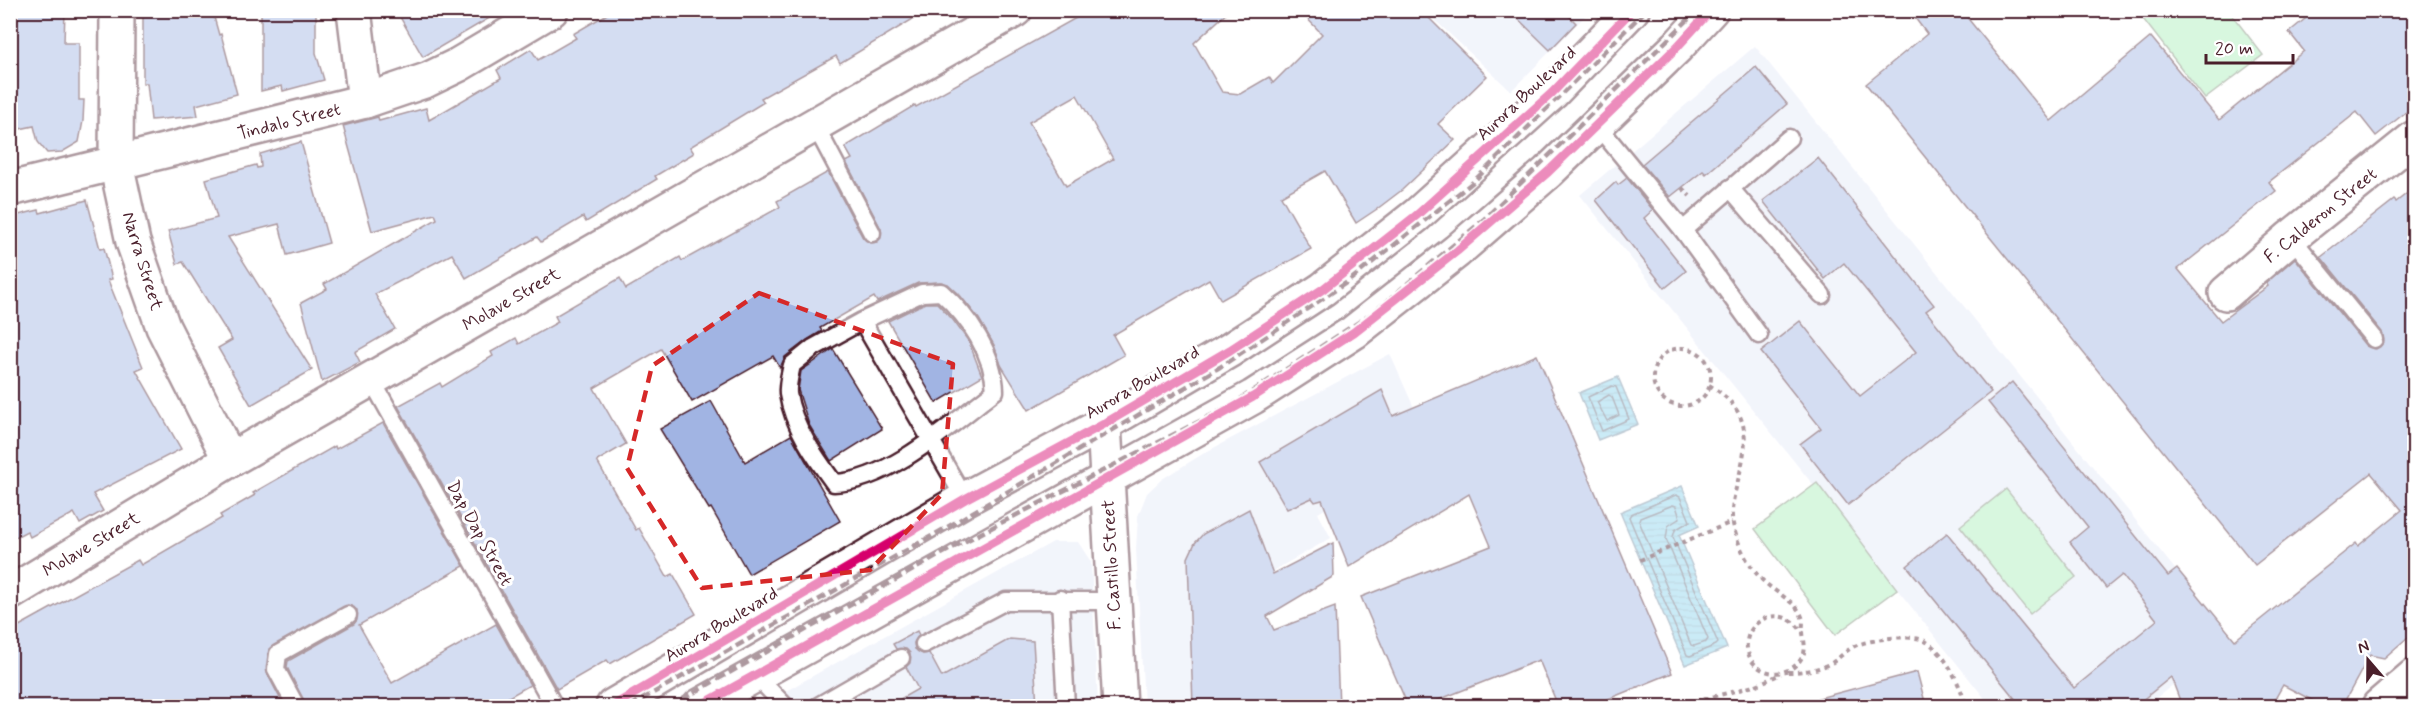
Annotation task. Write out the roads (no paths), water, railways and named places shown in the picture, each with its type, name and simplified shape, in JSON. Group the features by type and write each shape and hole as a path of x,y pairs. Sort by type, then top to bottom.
{"street":[{"name":"Narra Street","path":"117,10 116,163 133,242 164,327 230,459"},
{"path":"354,10 365,101"},
{"name":"Tindalo Street","path":"10,189 365,101 427,80 458,65 551,10"},
{"name":"Molave Street","path":"10,592 230,459 1015,10"},
{"name":"Aurora Boulevard","path":"613,706 965,499 1104,424 1230,350 1332,282 1434,200 1552,93 1632,10"},
{"path":"700,706 1253,398 1354,333 1512,204 1677,47 1696,16"},
{"name":"F. Calderon Street","path":"2226,293 2291,237 2415,138"},
{"name":"F. Castillo Street","path":"1104,424 1120,706"},
{"path":"2379,706 2415,676"}],"lane":[{"path":"815,125 872,233"},
{"path":"1597,125 1683,230 1759,335"},
{"path":"1683,230 1790,138"},
{"path":"1730,188 1822,295"},
{"path":"2291,237 2374,339"},
{"path":"942,292 958,308 980,341 995,373 995,391 930,441 886,468 852,482 834,483 816,459 798,423 788,392 792,365 813,348 862,321 922,293 942,292"},
{"path":"862,321 930,441 951,471 965,499"},
{"name":"Dap Dap Street","path":"371,379 554,706"},
{"path":"1060,600 1066,706"},
{"path":"924,644 1006,601 1113,601"},
{"path":"296,706 276,669 278,654 348,615"},
{"path":"818,706 901,658"},
{"path":"756,676 785,706"}],"water":[{"path":"1618,377 1638,424 1598,440 1579,393"},
{"path":"1682,486 1699,526 1679,535 1727,648 1685,665 1620,512"}],"railway":[{"path":"630,706 944,529 1220,367 1349,281 1473,182 1646,10"},
{"path":"670,706 956,546 1231,405 1371,314 1482,221 1698,10"}]}
